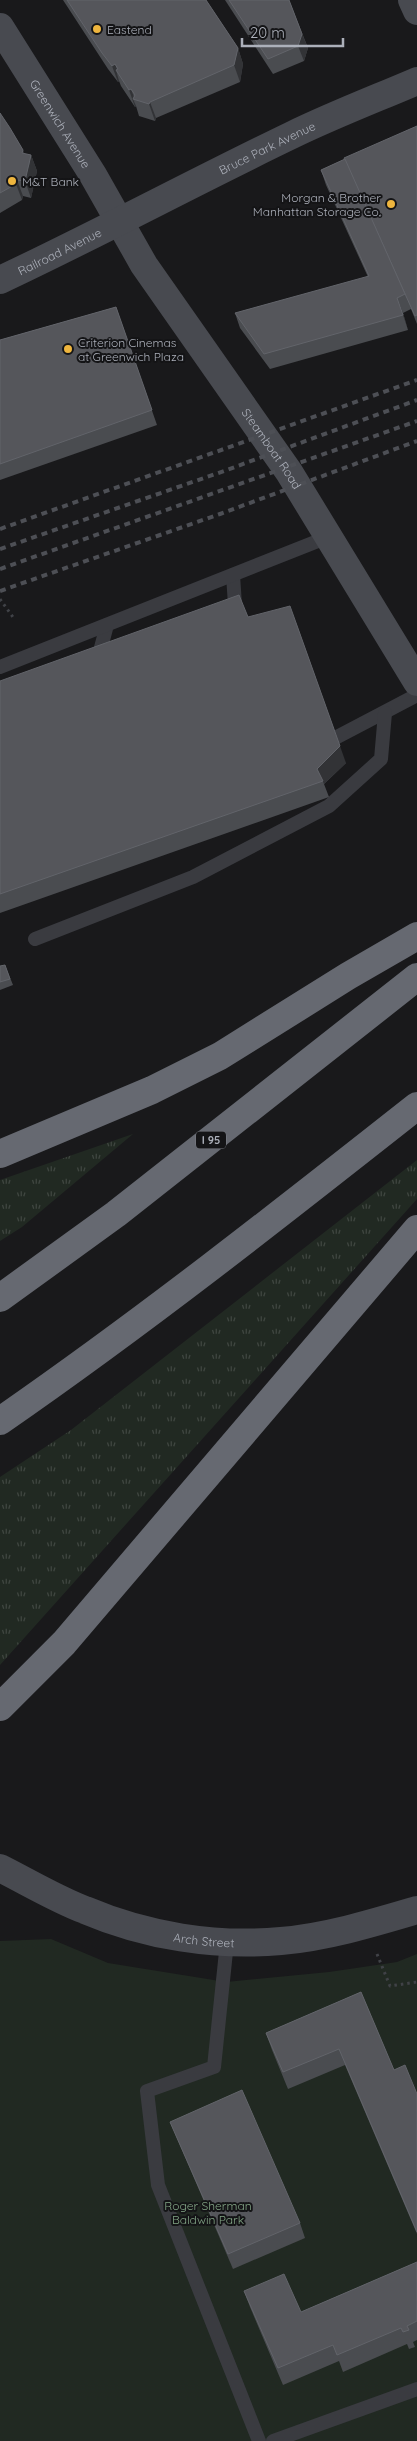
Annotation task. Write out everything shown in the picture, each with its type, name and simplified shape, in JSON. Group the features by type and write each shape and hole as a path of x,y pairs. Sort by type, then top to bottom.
{"highway":[{"path":"0,1154 152,1090 220,1056 284,1018 348,976 417,936"},
{"name":"I 95","path":"0,1298 116,1214 417,977"},
{"path":"0,1421 74,1370 417,1106"},
{"path":"0,1707 64,1643 417,1229"}],"main road":[{"path":"412,0 417,11"},
{"name":"Greenwich Avenue","path":"0,26 119,222"},
{"name":"Bruce Park Avenue","path":"119,222 294,134 417,81"},
{"name":"Railroad Avenue","path":"0,280 119,222"},
{"name":"Steamboat Road","path":"119,222 168,301 290,472 417,682"},
{"name":"Arch Street","path":"0,1868 84,1910 127,1926 199,1941 281,1941 366,1925 417,1910"}],"lane":[{"path":"0,667 328,537"},
{"path":"212,614 235,605 234,575"},
{"path":"82,660 98,655 107,625"},
{"path":"337,737 417,695"},
{"path":"35,939 193,877 329,806 381,759 385,713"},
{"path":"227,1942 214,2067 147,2091 158,2185 259,2441"},
{"path":"272,2441 417,2389"}],"path":[{"path":"0,599 16,620"},
{"path":"366,1925 390,1986 417,1982"}],"green space":[{"path":"133,1134 22,1227 0,1241 0,1180"},
{"path":"417,1160 417,1199 0,1665 0,1477 71,1430"},
{"name":"Roger Sherman Baldwin Park","path":"51,1939 108,1963 226,1982 329,1972 397,1962 417,1954 417,2441 0,2441 0,1941"}],"building":[{"path":"67,0 206,0 238,48 234,65 149,104 133,99 135,95 131,89 129,90 116,70 118,69 115,64 112,66 102,53"},
{"path":"229,0 289,0 302,34 298,46 268,59"},
{"path":"0,113 23,150 22,153 31,155 25,181 17,180 16,184 0,193"},
{"path":"417,126 417,315 415,316 344,158"},
{"path":"345,159 405,294 397,298 403,315 264,354 235,313 369,276 321,170"},
{"path":"116,307 152,410 0,464 0,340"},
{"path":"239,595 248,617 290,606 340,746 317,769 323,781 0,894 0,681"},
{"path":"5,965 10,979 0,982 0,966"},
{"path":"361,1992 394,2070 405,2065 417,2094 417,2232 339,2049 283,2072 266,2033"},
{"path":"242,2090 300,2223 228,2254 170,2122"},
{"path":"417,2262 417,2321 407,2326 409,2330 403,2332 401,2328 337,2355 333,2345 278,2368 244,2291 284,2274 301,2312"}],"railway":[{"path":"0,529 417,380"},
{"path":"0,549 224,471 417,400"},
{"path":"0,569 417,421"},
{"path":"0,591 220,514 417,441"}],"place":[{"name":"Eastend","path":"97,29"},
{"name":"M&T Bank","path":"12,181"},
{"name":"Morgan & Brother Manhattan Storage Co.","path":"391,204"},
{"name":"Criterion Cinemas at Greenwich Plaza","path":"68,349"}]}
